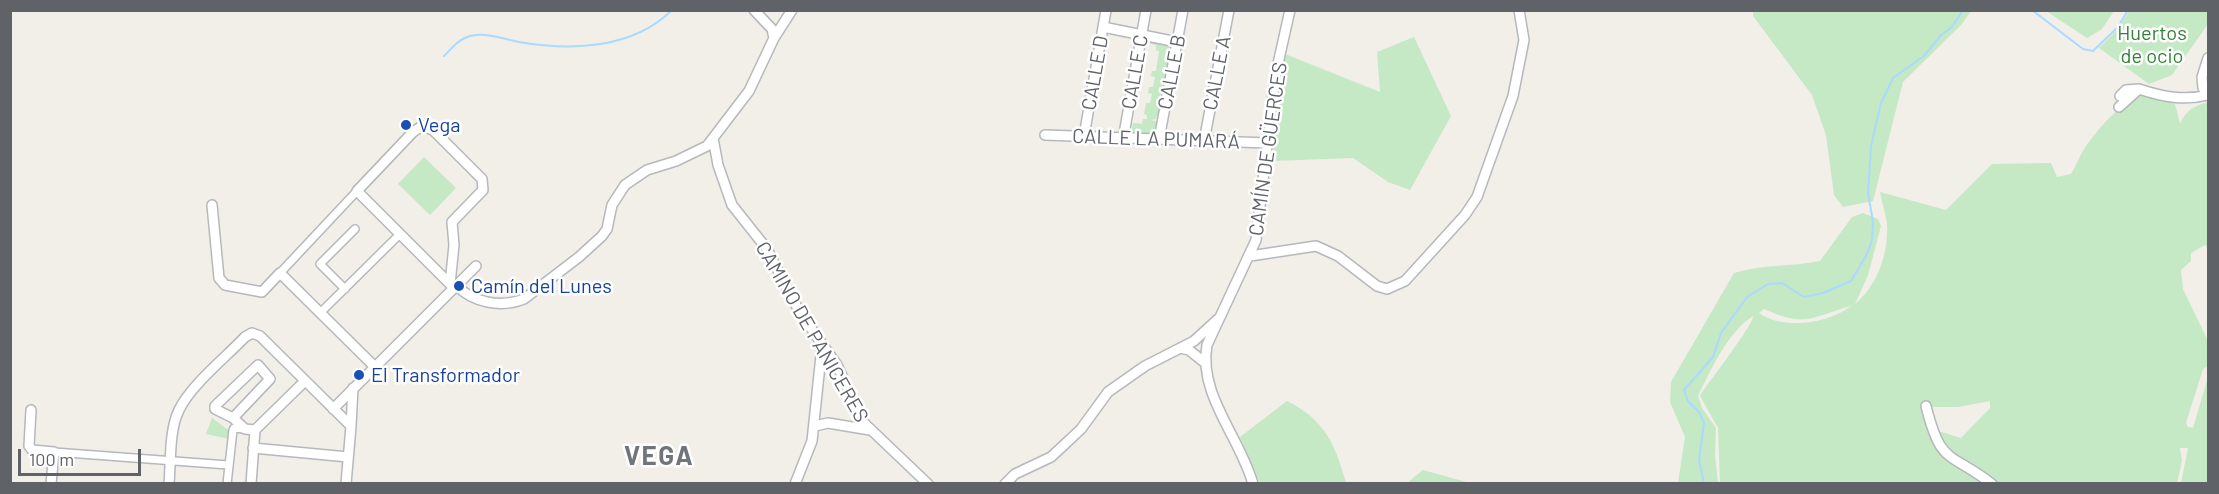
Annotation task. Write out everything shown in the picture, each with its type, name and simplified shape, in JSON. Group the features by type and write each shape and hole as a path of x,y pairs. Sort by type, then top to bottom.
{"street":[{"path":"754,10 768,24 774,38"},
{"path":"357,191 453,286 474,298 489,302 513,303 524,299 579,257 602,236 607,229 612,205 625,185 647,170 697,152 714,138 756,79 774,38 792,10"},
{"name":"CALLE D","path":"1084,136 1106,10"},
{"name":"CALLE C","path":"1124,134 1146,10"},
{"name":"CALLE B","path":"1160,134 1183,10"},
{"name":"CALLE A","path":"1205,136 1229,10"},
{"name":"CAMÍN DE GÜERCES","path":"1204,362 1207,345 1250,256 1261,221 1275,77 1290,10"},
{"path":"1250,256 1316,246 1338,256 1377,286 1387,289 1406,281 1465,215 1477,197 1513,96 1524,40 1519,10"},
{"path":"1103,27 1177,42"},
{"path":"2120,102 2139,89 2170,98 2187,99 2208,95 2202,88 2202,77 2208,58"},
{"path":"212,205 219,278 225,285 262,292 413,132 422,126 433,130 482,179 483,190 452,222 453,286"},
{"name":"CALLE LA PUMARÁ","path":"1045,135 1267,142"},
{"name":"CAMINO DE PANICERES","path":"714,138 718,165 732,206 767,249 799,311 837,365 870,430 928,483"},
{"path":"345,289 320,264 355,229"},
{"path":"320,313 400,234"},
{"path":"333,409 453,286 476,266"},
{"path":"280,273 375,367"},
{"path":"1005,483 1015,474 1050,457 1065,446 1082,429 1108,392 1145,366 1180,348 1218,320"},
{"path":"169,483 175,421 186,398 245,337 252,333 260,336 351,426"},
{"path":"795,483 809,451 814,426 822,346"},
{"path":"1180,348 1189,350 1204,362 1210,388 1253,483"},
{"path":"234,418 270,379 258,364 215,406 215,409 250,429 253,448 250,483"},
{"path":"226,483 234,428 250,429 305,381"},
{"path":"346,483 353,388"},
{"path":"1926,406 1933,434 1942,452 1992,483"},
{"path":"31,410 29,446 32,450 228,465"},
{"path":"814,426 828,423 870,430"},
{"path":"253,448 348,457"},
{"path":"51,483 54,452"}],"green space":[{"path":"1753,11 1971,11 1961,25 1903,82 1873,201 1843,207 1834,195 1826,135 1812,95 1753,16"},
{"path":"2046,11 2114,11 2102,29 2087,38"},
{"name":"Huertos de ocio","path":"2129,11 2208,11 2208,24 2172,75 2149,84 2099,48 2119,28"},
{"path":"1414,37 1451,116 1410,190 1388,182 1353,158 1272,161 1285,54 1380,92 1377,52"},
{"path":"1148,40 1173,46 1172,53 1167,55 1167,59 1171,60 1169,68 1163,67 1161,71 1165,74 1168,72 1166,88 1162,87 1165,91 1160,116 1157,115 1156,119 1151,120 1159,122 1156,137 1131,137 1133,123 1142,124 1143,119 1147,119 1147,115 1144,114 1146,103 1150,103 1152,94 1148,93 1149,87 1153,87 1155,77 1151,76 1152,71 1156,71 1159,51 1156,51 1156,45 1147,43"},
{"path":"2147,94 2175,104 2180,124 2191,109 2208,102 2208,248 2205,245 2191,253 2191,261 2181,270 2183,289 2208,341 2208,366 2203,369 2186,423 2188,427 2193,428 2208,377 2208,483 2181,483 2188,448 2180,448 2182,461 2177,483 1720,483 1718,428 1700,396 1739,342 1753,316 1728,341 1698,396 1702,408 1716,428 1715,455 1718,483 1678,483 1685,437 1670,402 1671,382 1734,273 1755,268 1820,261 1852,217 1863,213 1878,219 1881,226 1868,275 1855,304 1870,288 1884,257 1887,224 1880,192 1946,210 1992,164 2051,163 2057,177 2071,174 2084,149 2096,133 2121,107","holes":["1851,306 1830,317 1805,323 1780,322 1759,313 1764,309 1790,318 1808,319","1990,401 1990,408 1961,438 1938,431 1923,407 1958,407"]},
{"path":"424,157 456,188 430,215 398,184"},
{"path":"1287,401 1311,416 1327,434 1346,483 1260,483 1240,437"},
{"path":"212,418 231,432 229,439 206,434"},
{"path":"1423,470 1470,483 1407,483"}],"waterway":[{"path":"444,56 462,39 478,35 559,46 580,46 620,40 639,33 672,10"},
{"path":"1704,484 1699,460 1704,423 1699,412 1688,401 1684,390 1713,357 1721,333 1747,297 1768,284 1782,283 1804,297 1823,293 1851,281 1867,254 1872,240 1873,222 1868,193 1871,146 1881,103 1893,78 1924,56 1941,35 1952,27 1963,10"},
{"path":"2032,10 2083,49 2093,51 2118,27 2128,10"}],"place":[{"name":"Vega","path":"406,125"},
{"name":"Camín del Lunes","path":"459,286"},
{"name":"El Transformador","path":"359,375"}],"district":[{"name":"VEGA","path":"659,456"}]}
